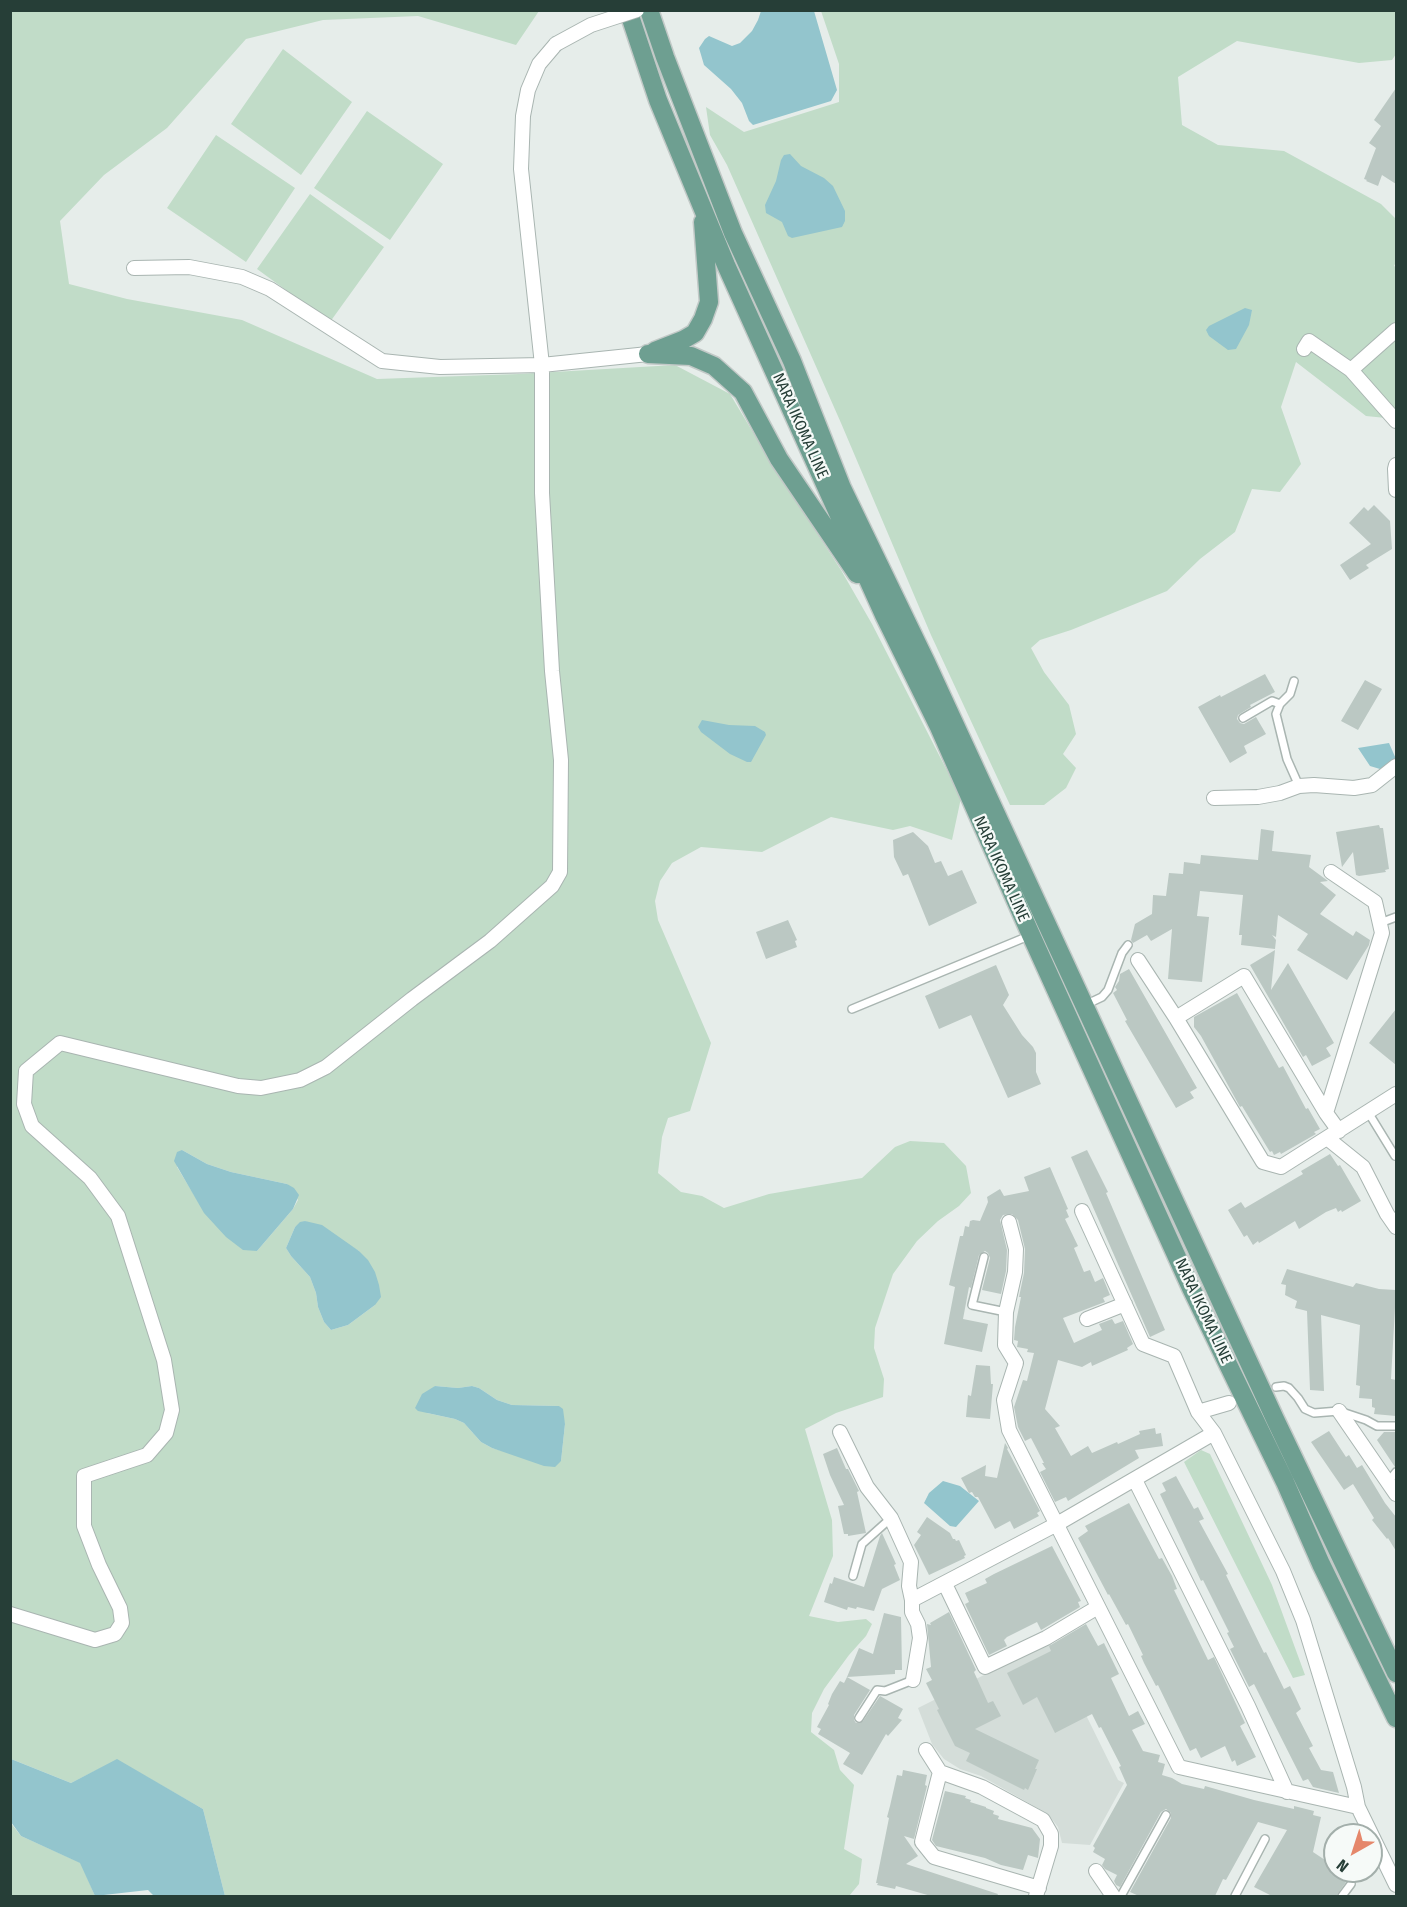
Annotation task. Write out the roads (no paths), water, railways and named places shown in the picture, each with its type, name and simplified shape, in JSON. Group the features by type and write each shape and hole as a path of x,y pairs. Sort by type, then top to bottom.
{"main road":[{"name":"NARA IKOMA LINE","path":"628,10 655,90 702,209 884,615 939,727 1030,935 1191,1288 1396,1718"},
{"name":"NARA IKOMA LINE","path":"649,10 664,57 733,232 792,361 842,488 926,662 1275,1419 1396,1673"},
{"path":"648,354 695,333 703,319 709,302 702,209"},
{"path":"648,354 691,356 714,366 742,392 779,459 884,615"}],"street":[{"path":"10,1614 95,1640 115,1634 122,1623 120,1608 99,1565 84,1526 84,1476 147,1455 166,1433 172,1410 164,1360 118,1216 90,1178 32,1126 24,1104 27,1071 60,1042 238,1086 261,1088 300,1080 326,1067 490,941 552,886 560,872 561,760 552,671 542,493 542,365 521,169 523,116 528,90 539,64 556,44 591,25 637,10"},
{"path":"134,268 189,267 242,277 270,289 382,361 440,367 542,365 648,354"},
{"path":"1351,370 1396,330"},
{"path":"1304,349 1309,341 1351,370 1396,421"},
{"path":"1396,465 1396,490"},
{"path":"1215,798 1258,797 1314,784 1354,788 1372,785 1396,766"},
{"path":"1326,1113 1382,933 1376,902 1331,872"},
{"path":"1138,960 1263,1162 1281,1167 1396,1094"},
{"path":"1176,1018 1245,976 1339,1131"},
{"path":"1327,1138 1364,1167 1387,1214 1396,1227"},
{"path":"1082,1211 1143,1344 1174,1356 1198,1412 1214,1433 1282,1571 1303,1620 1354,1787 1358,1808 1396,1885"},
{"path":"1010,1222 1016,1249 1015,1272 1006,1311 1005,1345 1016,1364 1005,1400 1009,1430 1179,1767 1358,1808"},
{"path":"1087,1319 1125,1304"},
{"path":"1198,1412 1229,1403"},
{"path":"1339,1412 1394,1482"},
{"path":"840,1432 867,1487 891,1518 911,1562 909,1586 912,1612 918,1624 920,1638 913,1680"},
{"path":"912,1600 1058,1524 1214,1433"},
{"path":"1134,1480 1248,1706 1287,1792"},
{"path":"945,1584 985,1667 1046,1638 1098,1607"},
{"path":"926,1750 940,1772 982,1786 1043,1820 1051,1834 1051,1846 1037,1892 934,1857 922,1842 940,1772"},
{"path":"1096,1871 1113,1896"}],"lane":[{"path":"1294,681 1290,694 1280,704 1276,714 1287,759 1299,786"},
{"path":"1243,718 1272,701 1280,704"},
{"path":"1380,922 1396,917"},
{"path":"852,1010 1030,935"},
{"path":"1085,1005 1102,997 1108,990 1122,953 1128,945"},
{"path":"1368,1112 1395,1156"},
{"path":"984,1257 972,1305 1006,1311"},
{"path":"1275,1388 1284,1386 1289,1388 1305,1409 1314,1413 1339,1412 1366,1420 1377,1426 1396,1425"},
{"path":"853,1576 862,1544 891,1518"},
{"path":"859,1718 877,1690 885,1691 913,1680"},
{"path":"1121,1896 1166,1815"},
{"path":"1235,1896 1265,1839"},
{"path":"1342,1896 1351,1884"}],"water":[{"path":"761,11 814,11 837,90 831,101 753,125 742,103 731,89 704,65 699,48 709,36 732,46 740,43 752,31"},
{"path":"790,154 801,166 824,178 833,186 845,211 845,221 842,227 792,238 788,236 782,222 766,213 765,205 776,181 781,160 784,155"},
{"path":"1245,308 1252,310 1249,325 1236,349 1228,350 1209,336 1206,330 1209,326"},
{"path":"702,720 729,725 755,726 766,735 751,762 747,762 730,754 701,732 698,727"},
{"path":"1389,743 1396,759 1380,769 1370,766 1358,748"},
{"path":"182,1150 207,1164 231,1172 287,1184 294,1188 299,1195 293,1209 257,1251 243,1250 226,1237 204,1213 174,1161 177,1152"},
{"path":"305,1221 322,1225 359,1251 375,1272 381,1297 375,1305 348,1325 331,1330 324,1322 310,1277 286,1248 295,1227"},
{"path":"435,1386 458,1388 472,1386 497,1400 512,1405 559,1406 563,1409 565,1424 561,1461 555,1467 544,1466 492,1448 481,1442 464,1423 418,1411 415,1408 422,1394"},
{"path":"943,1481 960,1486 979,1501 956,1527 950,1526 924,1503 929,1493"},
{"path":"11,1759 71,1783 117,1759 203,1809 225,1896 154,1896 148,1890 95,1896 80,1863 21,1836 11,1822"}]}
